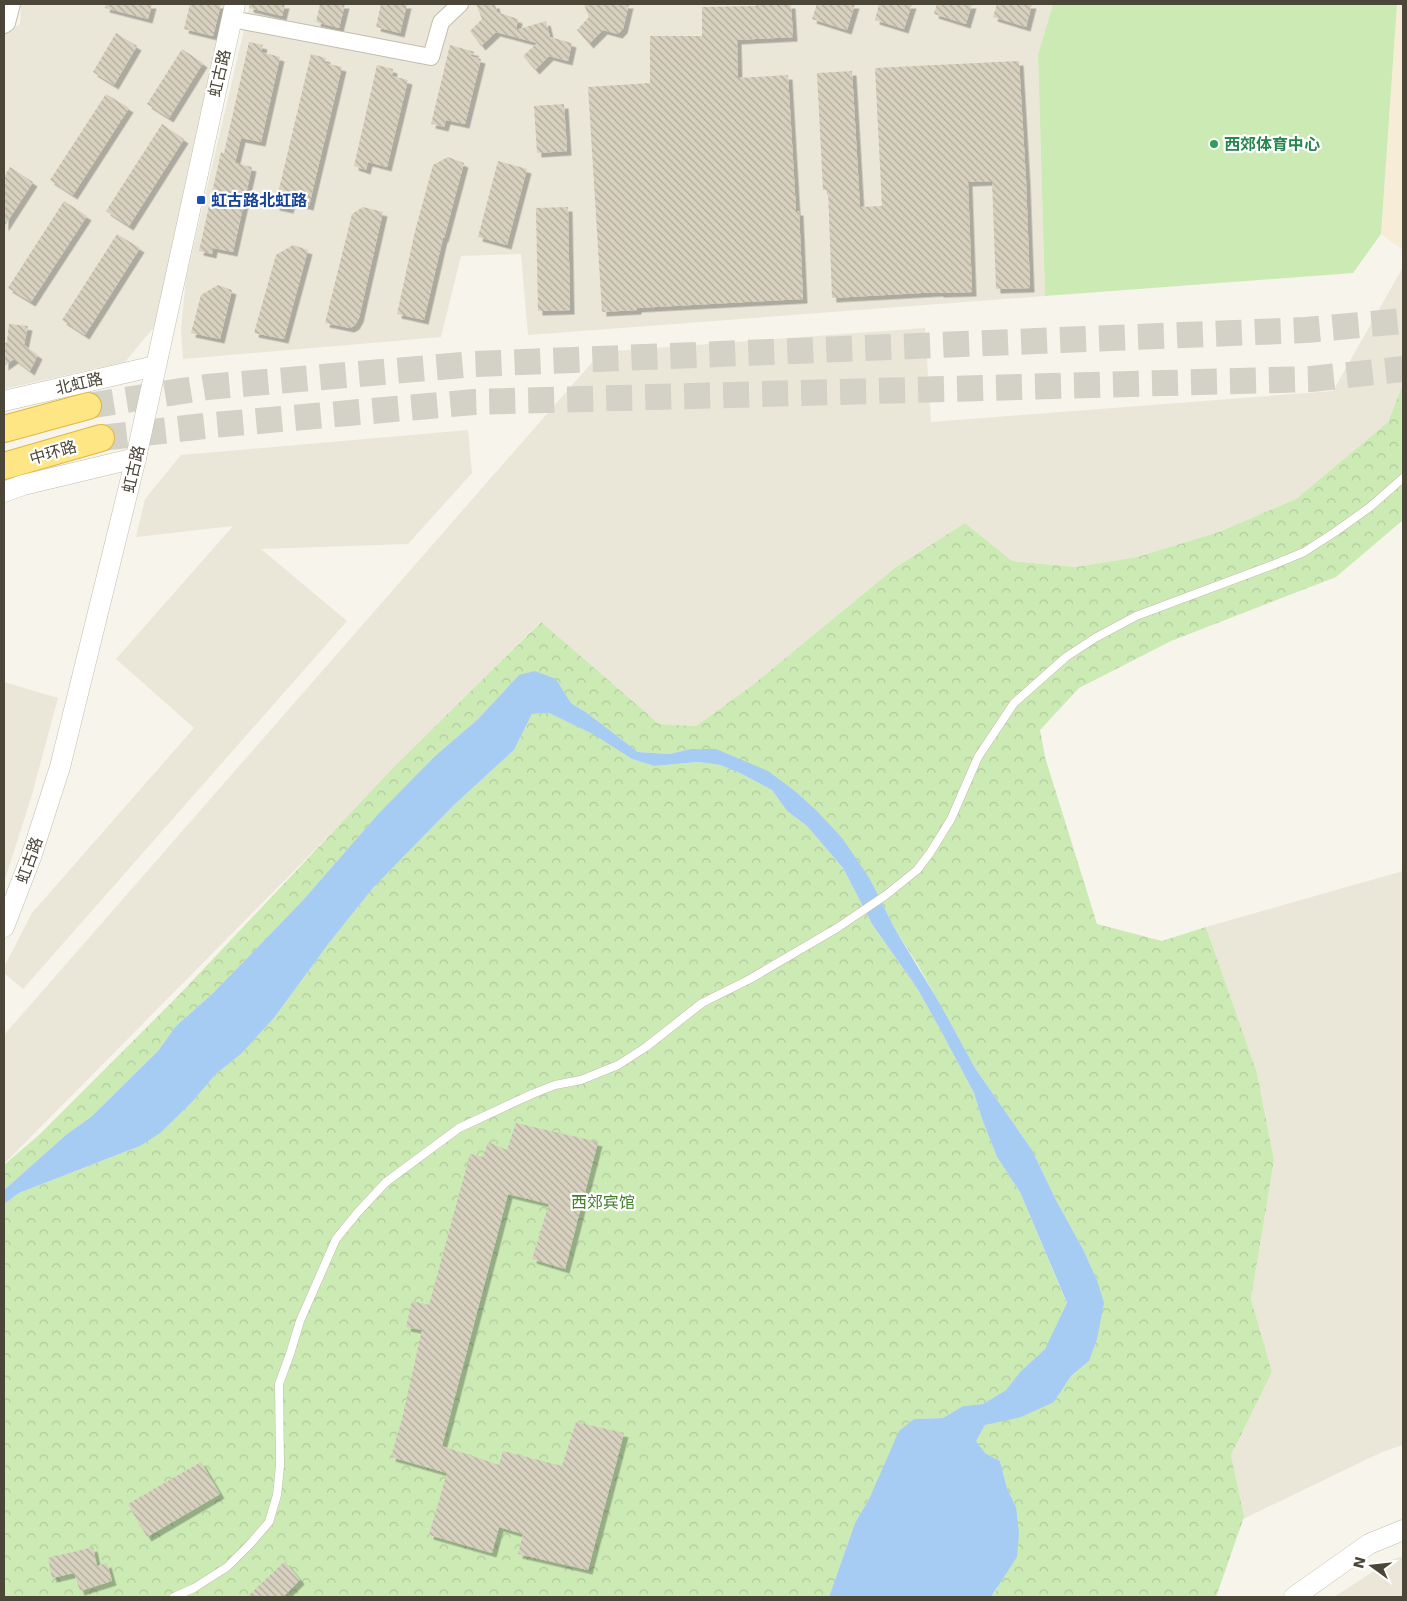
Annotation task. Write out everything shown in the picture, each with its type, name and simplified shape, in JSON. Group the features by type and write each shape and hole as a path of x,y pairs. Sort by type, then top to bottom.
{"highway":[{"path":"4,429 88,406"},
{"name":"中环路","path":"4,466 101,438"}],"street":[{"path":"4,25 7,23 12,4"},
{"path":"233,11 431,57 441,22 460,4"},
{"name":"虹古路","path":"4,927 31,857 60,767 136,458 233,11"},
{"name":"北虹路","path":"4,401 155,366"},
{"path":"4,492 23,485 136,458"},
{"path":"1294,1597 1369,1544 1403,1530"}],"lane":[{"path":"174,1597 194,1588 227,1567 269,1522 277,1495 280,1466 279,1384 300,1321 336,1240 358,1212 386,1182 460,1128 532,1094 556,1085 581,1080 618,1065 646,1047 702,1003 750,979 837,928 886,895 917,870 930,853 951,819 978,757 1014,703 1066,657 1095,638 1136,616 1304,552 1363,512 1403,478"}],"shaded area":[{"path":"21,4 227,4 154,327 125,362 4,389 4,34 20,24"},
{"path":"250,4 1053,4 1038,54 1045,296 528,335 521,254 461,256 441,337 183,359 181,330 186,278"},
{"path":"1397,4 1403,4 1403,250 1381,234"},
{"path":"1403,267 1403,384 1388,422 1296,499 1219,532 1137,557 1076,567 1012,561 965,523 896,567 750,687 696,726 659,724 540,622 4,1164 4,1035 601,352 925,328 931,422 1333,391"},
{"path":"468,430 472,473 408,544 261,549 347,621 23,989 4,973 4,967 32,913 194,728 116,659 233,526 136,537 145,499 181,455"},
{"path":"4,682 58,698 31,798 4,882"},
{"path":"1403,871 1403,1445 1382,1452 1243,1519 1231,1455 1272,1372 1251,1299 1274,1160 1257,1073 1206,927"},
{"path":"1403,1556 1403,1597 1334,1597 1391,1560"}],"green space":[{"name":"西郊体育中心","path":"1053,4 1397,4 1381,234 1353,273 1045,296 1038,54"},
{"path":"1403,384 1403,520 1336,577 1171,641 1079,688 1040,730 1045,757 1097,924 1162,941 1206,927 1257,1073 1274,1160 1251,1299 1272,1372 1231,1455 1244,1517 1216,1597 991,1597 997,1589 1016,1507 1007,1488 1000,1461 985,1453 975,1442 985,1425 1054,1402 1071,1376 1089,1361 1097,1280 1084,1251 1057,1202 1032,1150 975,1068 918,965 895,929 870,879 795,791 691,749 669,754 638,752 571,703 556,679 506,689 477,720 435,756 379,813 304,899 211,995 176,1026 158,1051 91,1117 67,1134 4,1190 4,1165 40,1134 178,996 393,768 541,622 659,724 696,726 750,687 896,567 965,523 1012,561 1076,567 1137,557 1219,532 1296,499 1388,422"},
{"name":"西郊宾馆","path":"549,713 593,733 632,759 654,766 698,762 720,765 738,772 772,790 787,811 807,826 843,868 872,924 917,988 940,1029 974,1093 997,1157 1020,1192 1067,1304 1045,1349 1020,1372 1006,1390 983,1404 963,1406 943,1418 914,1419 855,1523 829,1597 4,1597 4,1204 19,1193 140,1146 192,1102 216,1074 241,1054 274,1018 329,943 373,888 454,805 514,750 532,714"}],"water":[{"path":"535,671 556,679 571,703 638,752 669,754 691,749 716,749 768,771 795,791 818,812 842,838 870,879 895,929 940,1004 975,1068 1032,1150 1057,1202 1084,1251 1097,1280 1104,1303 1097,1339 1089,1361 1071,1376 1054,1402 1021,1417 985,1425 976,1441 985,1453 1000,1461 1007,1488 1016,1507 1019,1533 1017,1557 991,1597 829,1597 855,1523 870,1497 899,1431 914,1419 943,1418 963,1406 983,1404 1006,1390 1020,1372 1045,1349 1067,1303 1020,1192 997,1157 974,1093 917,988 872,924 843,868 807,826 787,811 772,790 738,772 720,765 698,762 654,766 632,759 593,734 549,713 532,714 514,750 454,805 373,888 329,943 274,1018 241,1054 216,1074 192,1102 160,1133 140,1146 19,1193 4,1204 4,1190 67,1134 91,1117 158,1051 176,1026 211,995 304,899 379,813 435,756 477,720 519,675"}],"building":[{"path":"106,4 152,4 148,19 105,8"},
{"path":"190,4 221,4 213,36 184,29"},
{"path":"249,4 285,4 282,16 249,8"},
{"path":"320,4 345,4 339,28 316,22"},
{"path":"381,4 407,4 400,33 376,27"},
{"path":"476,4 495,4 497,12 518,19 516,30 546,21 550,37 572,43 568,61 549,56 535,70 523,56 537,43 496,32 481,46 470,31 482,19"},
{"path":"584,4 629,4 623,29 618,34 603,30 589,44 577,30 589,17"},
{"path":"756,4 791,4 793,37 737,40 738,78 788,75 796,211 799,211 803,299 637,308 637,310 602,312 588,87 650,83 650,36 702,36 702,7 756,6"},
{"path":"817,4 855,4 847,30 812,19"},
{"path":"879,4 912,4 904,29 875,20"},
{"path":"937,4 972,4 966,24 934,14"},
{"path":"997,4 1032,4 1026,27 993,17"},
{"path":"116,33 137,46 114,85 93,72"},
{"path":"249,42 263,45 261,52 280,57 261,142 241,138 235,163 252,167 233,252 213,248 212,254 199,251 221,152 224,153"},
{"path":"450,45 475,52 470,56 481,59 465,124 446,120 444,127 431,124"},
{"path":"182,49 203,63 169,118 147,104"},
{"path":"311,54 326,58 325,63 342,67 309,206 291,202 289,209 275,206"},
{"path":"1019,61 1030,288 996,289 992,181 968,182 972,292 832,298 828,190 823,190 817,73 852,71 860,207 882,206 875,68"},
{"path":"377,65 393,69 392,76 408,80 387,167 368,162 366,170 354,166"},
{"path":"106,94 129,108 73,195 50,180"},
{"path":"564,104 567,151 537,153 534,106"},
{"path":"162,124 184,139 129,226 106,211"},
{"path":"448,157 464,163 443,238 424,320 397,314 415,231 433,165"},
{"path":"498,161 527,169 507,245 478,237"},
{"path":"10,167 33,182 4,227 4,177"},
{"path":"64,201 87,216 31,302 8,288"},
{"path":"363,207 383,212 359,318 355,325 350,328 325,323 352,214"},
{"path":"568,207 570,310 538,311 536,208"},
{"path":"117,234 140,248 85,335 62,320"},
{"path":"293,245 308,250 284,339 254,333 276,255"},
{"path":"218,285 232,290 220,339 191,333 201,295"},
{"path":"9,324 28,326 24,345 38,355 30,371 14,359 4,366 4,344 7,342"},
{"path":"516,1123 598,1142 565,1269 532,1259 549,1204 508,1194 442,1446 499,1465 503,1451 562,1466 576,1422 624,1433 588,1570 518,1554 523,1534 499,1527 492,1553 429,1535 447,1473 391,1457 402,1419 422,1330 406,1327 412,1301 429,1305 470,1154 483,1157 488,1142 507,1150"},
{"path":"201,1462 220,1494 147,1537 128,1504"},
{"path":"93,1547 97,1566 107,1563 112,1581 80,1591 74,1573 52,1578 48,1558"},
{"path":"285,1561 300,1580 283,1597 247,1597"}],"tunnel":[{"path":"88,406 207,387 475,364 1306,330 1403,321"},
{"path":"101,438 213,425 474,402 1311,379 1403,369"}],"place":[{"name":"西郊体育中心","path":"1214,144"},
{"name":"虹古路北虹路","path":"201,200"}]}
